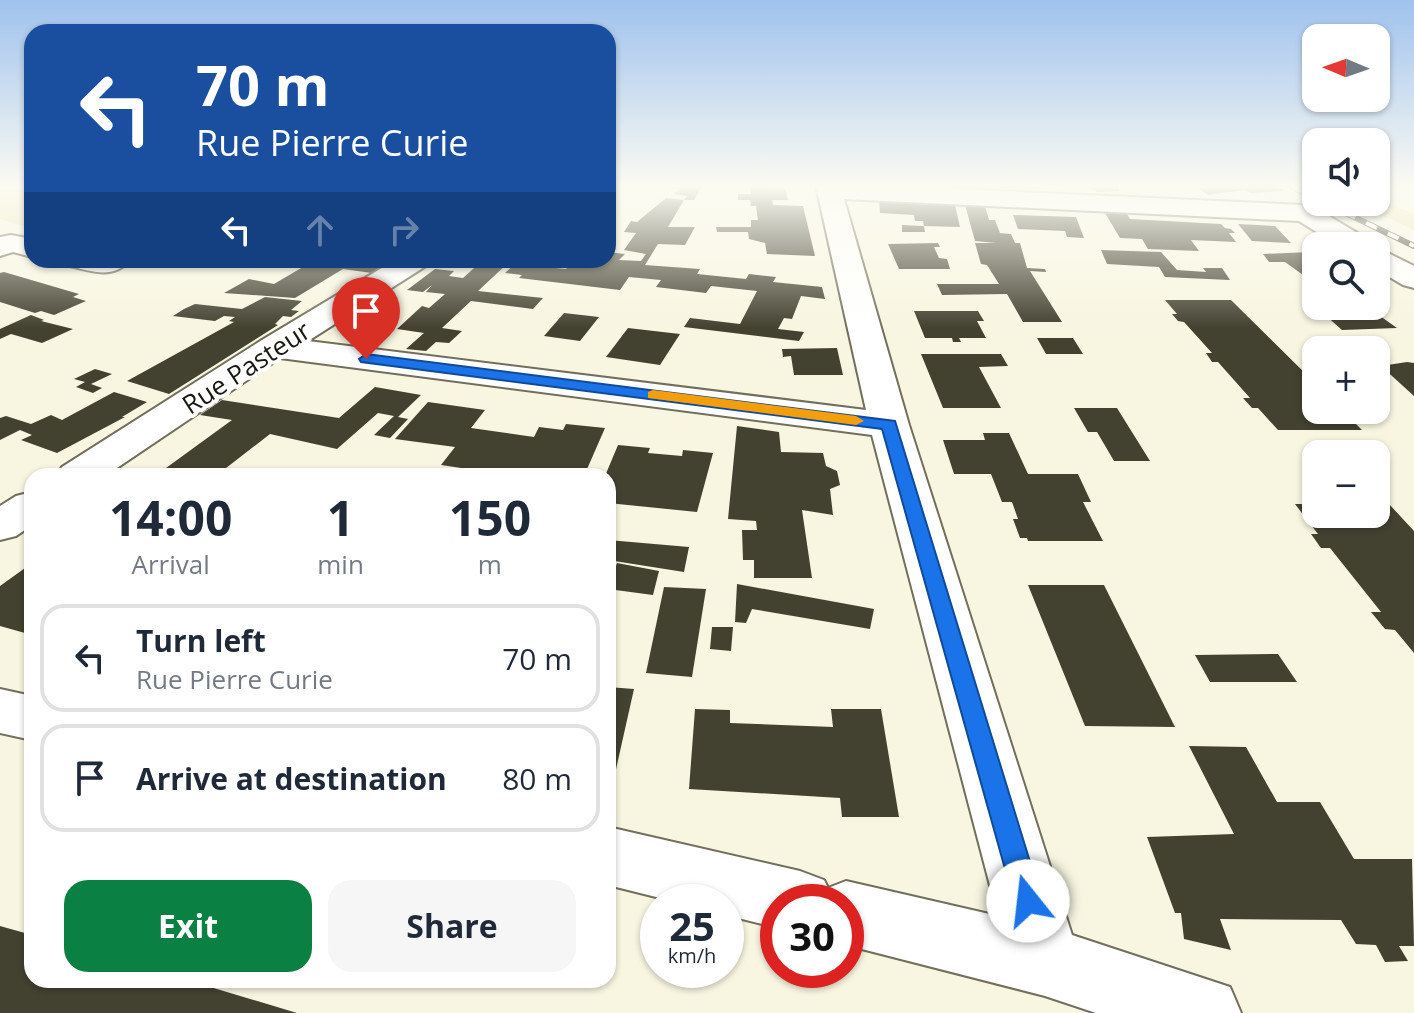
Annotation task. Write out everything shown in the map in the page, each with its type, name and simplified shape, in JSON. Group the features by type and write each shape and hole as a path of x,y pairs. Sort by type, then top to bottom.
{"street":[{"path":"840,233 889,425 1045,961"},
{"path":"0,247 11,243 24,246"},
{"path":"1390,264 1414,279"},
{"name":"Rue Pasteur","path":"89,468 274,347 403,268"},
{"path":"274,347 889,425"},
{"path":"0,526 24,510"},
{"path":"0,711 24,716"},
{"path":"616,858 760,892"},
{"path":"864,917 1045,961 1204,1013"}],"building":[{"path":"636,233 692,233 685,245 658,244 645,265 700,269 697,274 746,279 749,274 776,277 773,282 822,287 825,299 801,296 792,319 784,318 778,329 804,332 799,341 684,327 690,318 740,324 757,291 711,286 706,293 656,287 661,280 629,277 620,290 519,278 522,275 505,273 511,268 616,268 616,253 625,254 619,260 641,261 646,254 624,250"},
{"path":"748,233 810,233 815,256 767,254 765,243 749,239"},
{"path":"973,233 1011,234 1015,243 1020,243 1027,268 1045,269 1046,272 1030,271 1062,322 1023,322 1007,294 942,295 937,284 999,284 987,265 981,264 975,243 996,243 975,241"},
{"path":"1066,233 1082,233 1084,238 1067,237"},
{"path":"1117,233 1229,233 1236,242 1191,240 1199,251 1148,249 1142,239 1120,238"},
{"path":"1246,233 1282,233 1291,243 1252,241"},
{"path":"938,243 940,247 934,247 939,258 947,259 950,269 899,269 888,244"},
{"path":"1101,250 1161,252 1177,270 1206,272 1203,268 1222,268 1230,280 1165,277 1159,267 1107,264"},
{"path":"1302,252 1302,274 1285,262 1269,262 1263,254"},
{"path":"301,268 380,268 372,273 343,269 295,298 224,293 249,279 274,284"},
{"path":"474,268 503,268 478,291 543,298 533,309 471,301 442,328 462,331 449,343 436,342 426,351 406,349 424,333 397,329 422,306 429,308 445,294 426,292 432,285 423,292 407,290 435,269 454,271 449,276 463,278"},
{"path":"0,273 79,294 73,297 86,301 54,315 41,311 35,313 0,302"},
{"path":"265,297 302,301 291,310 299,311 291,317 283,316 275,324 278,325 169,394 127,381 234,322 229,321 235,317 224,316 215,321 173,316 184,309 195,304 242,309"},
{"path":"1165,300 1231,300 1302,370 1302,424 1356,424 1362,430 1278,430 1258,408 1252,408 1243,398 1250,398 1218,362 1212,362 1206,353 1212,353 1184,322 1178,321 1172,314 1177,314"},
{"path":"914,311 978,311 984,321 977,321 986,338 959,338 961,342 953,342 952,338 925,338"},
{"path":"564,313 599,317 580,341 544,336"},
{"path":"31,315 44,320 41,321 73,329 42,343 11,334 0,339 0,329"},
{"path":"1331,320 1386,320 1397,328 1342,330"},
{"path":"628,328 680,334 660,365 606,357"},
{"path":"1037,338 1073,338 1083,354 1046,354"},
{"path":"837,348 843,375 794,375 791,356 783,357 782,349"},
{"path":"921,354 1001,354 1008,366 979,367 1001,408 943,408"},
{"path":"1414,363 1414,396 1390,374 1390,365"},
{"path":"95,369 112,374 91,384 102,388 93,393 76,387 85,382 74,379"},
{"path":"375,387 421,395 398,417 408,419 390,438 374,435 394,416 378,413 337,449 270,434 226,468 166,468 232,420 200,415 222,400 339,418"},
{"path":"114,392 147,402 57,453 21,440 32,435 20,430 0,440 0,418 6,416 31,424 51,415 62,420"},
{"path":"428,402 485,410 471,428 534,437 539,427 563,430 566,424 605,428 588,468 461,468 441,465 455,447 395,439"},
{"path":"1074,408 1117,408 1150,461 1114,461 1097,432 1088,432"},
{"path":"737,426 779,432 781,452 823,453 826,466 837,471 840,485 830,489 833,515 802,510 812,578 754,578 754,560 743,560 742,530 757,530 756,521 728,519"},
{"path":"983,433 1009,433 1028,474 1078,474 1091,502 1083,502 1103,541 1028,541 1027,538 1020,538 1013,519 1018,519 1012,502 1002,502 991,474 954,474 943,440 985,440"},
{"path":"618,445 650,448 648,453 682,456 683,450 713,453 697,512 616,504 616,468 608,468"},
{"path":"1390,505 1414,531 1414,653 1395,630 1385,629 1371,612 1381,612 1330,548 1321,548 1311,534 1318,534 1313,528 1390,528"},
{"path":"616,541 689,547 684,572 616,561"},
{"path":"617,563 659,571 653,595 616,590"},
{"path":"24,569 24,633 0,626 0,586"},
{"path":"737,584 874,609 870,629 752,609 746,623 735,622"},
{"path":"1028,585 1104,585 1175,727 1085,726"},
{"path":"664,587 706,589 692,677 646,673"},
{"path":"712,627 733,627 731,651 710,649"},
{"path":"1278,654 1297,682 1210,682 1195,655"},
{"path":"616,688 634,689 616,769"},
{"path":"695,709 730,710 730,723 833,727 831,709 881,709 899,817 842,817 840,798 689,789"},
{"path":"1189,746 1246,747 1277,802 1320,802 1354,859 1412,859 1414,946 1399,946 1408,961 1385,962 1376,945 1356,944 1341,920 1220,919 1231,950 1184,939 1181,913 1175,913 1147,837 1234,834"},
{"path":"0,926 24,933 24,988 214,988 297,1013 0,1013"}],"railway":[{"path":"1388,233 1414,246"}],"slow traffic":[{"path":"653,395 856,421"}],"route":[{"path":"366,359 889,425 1028,901"}]}
